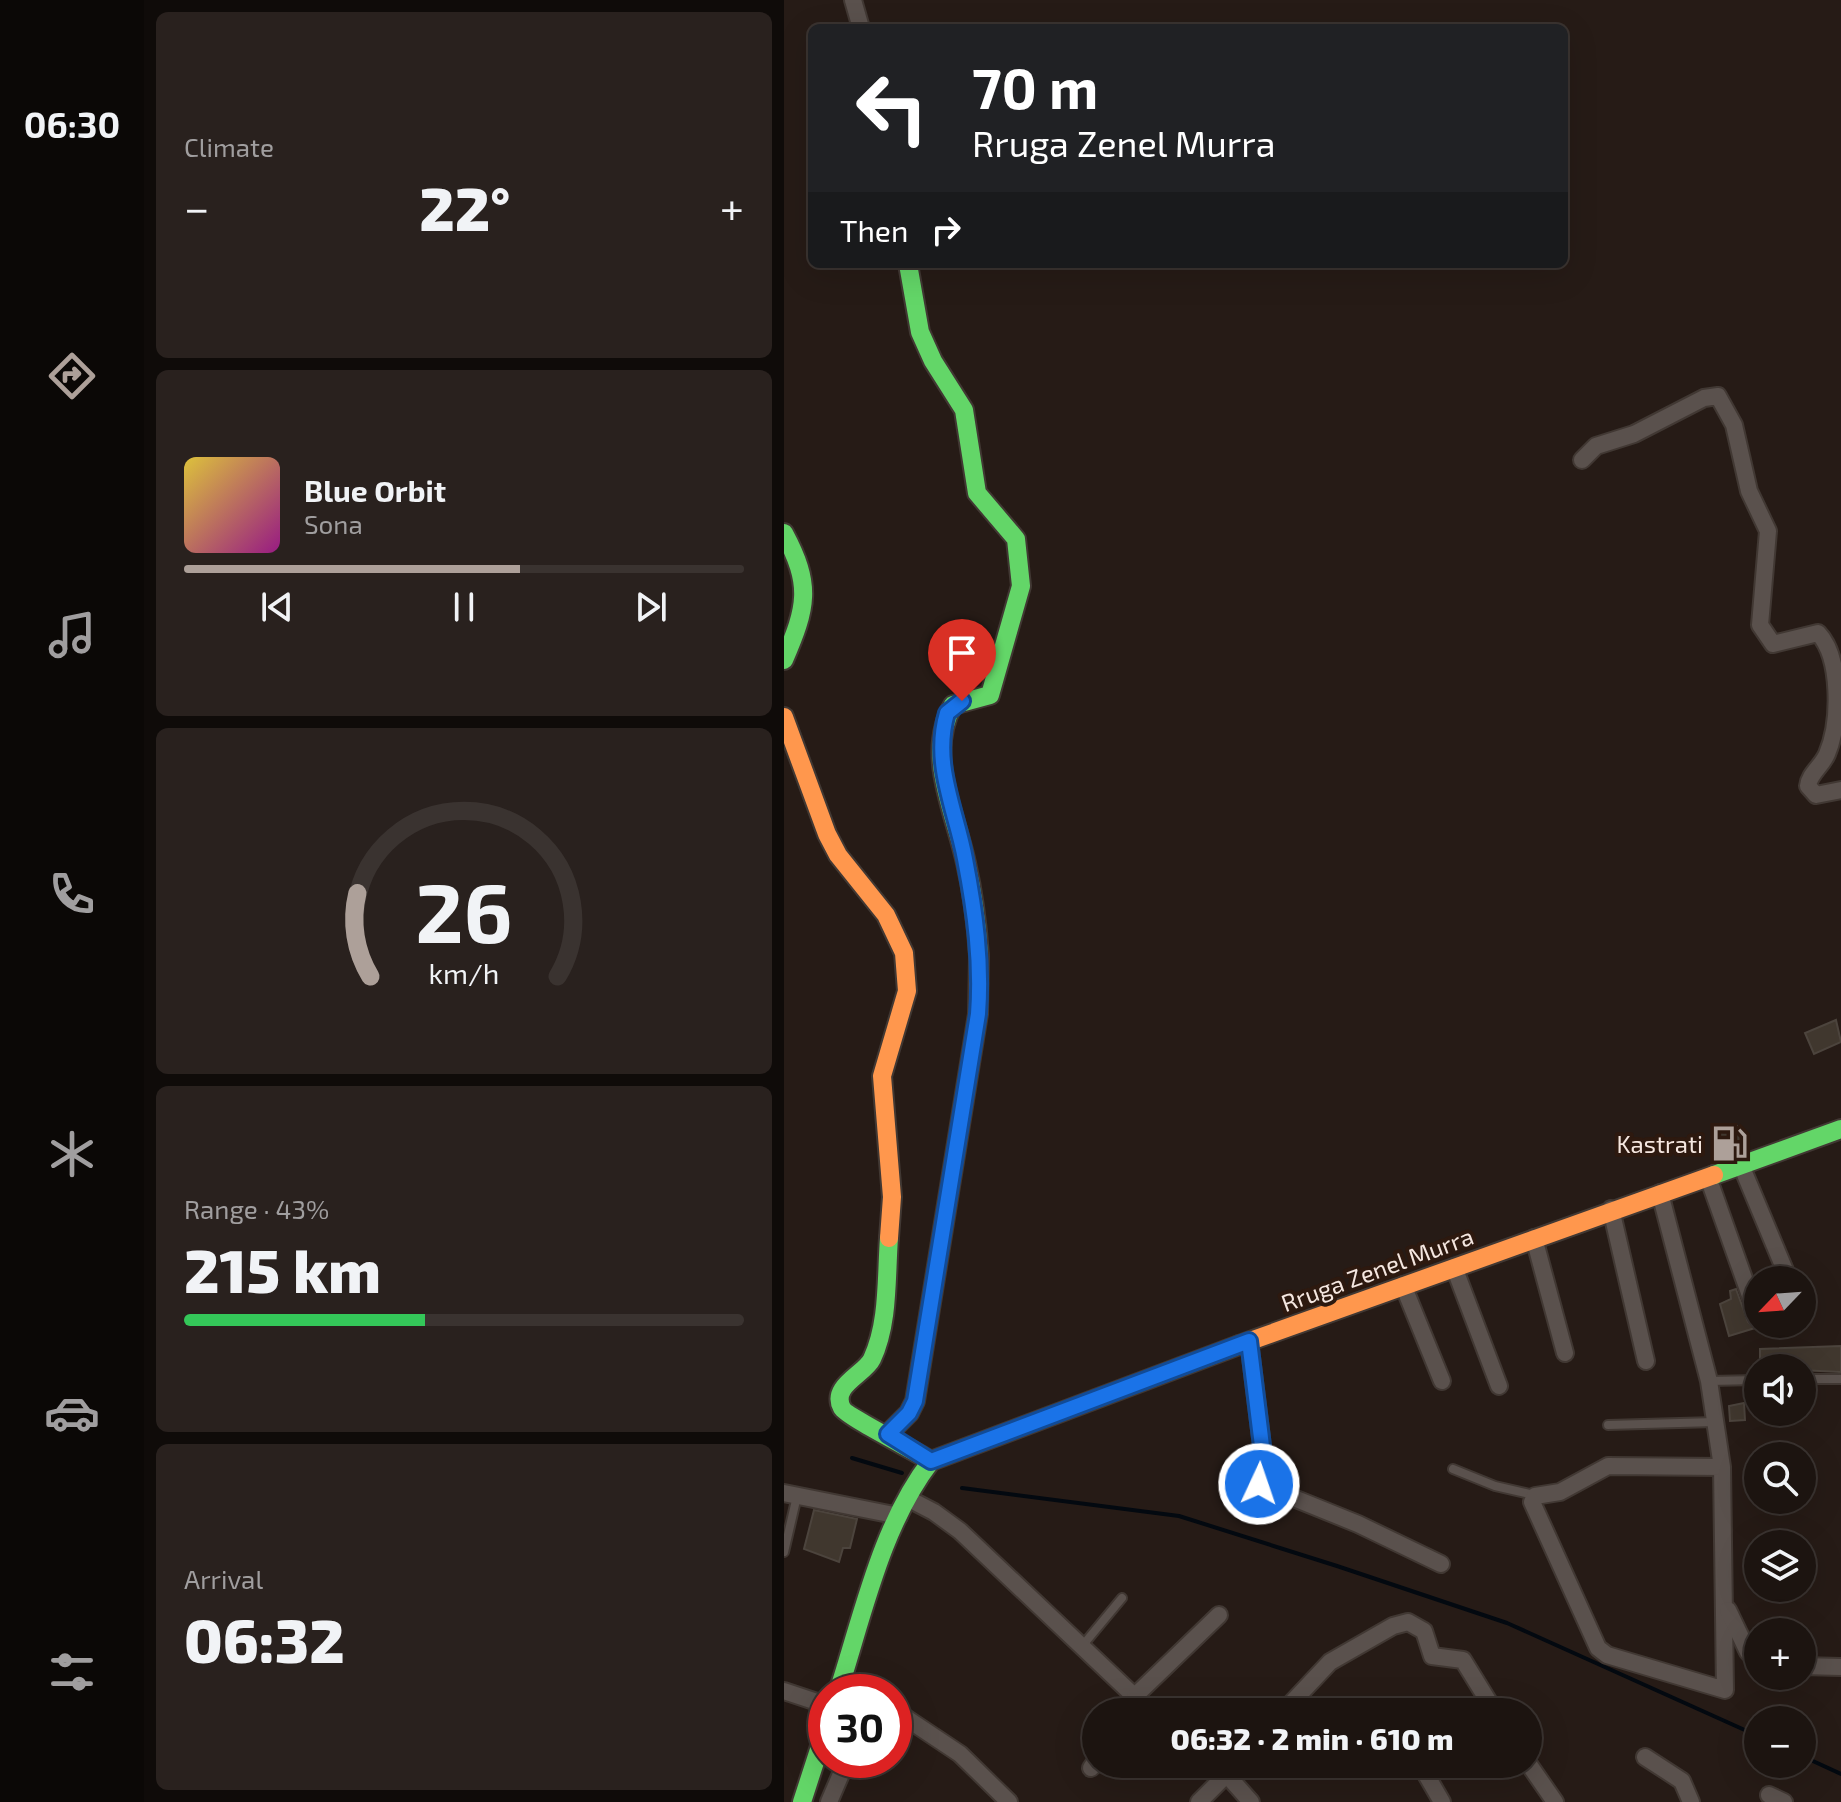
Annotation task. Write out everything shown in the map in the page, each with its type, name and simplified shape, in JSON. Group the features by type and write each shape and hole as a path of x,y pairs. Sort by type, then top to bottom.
{"street":[{"path":"853,0 860,24"},
{"path":"888,1434 909,1413 915,1401 978,1014 980,960 977,929 965,857 948,797 943,726 953,705 990,695 1021,586 1022,572 1011,529 977,493 964,410 926,347 916,314 909,268"},
{"path":"1582,460 1590,449 1634,434 1704,398 1718,396 1723,399 1737,434 1749,491 1768,531 1759,617 1763,633 1773,644 1781,644 1818,633 1827,642 1836,662 1841,694 1838,715 1827,754 1808,781 1808,786 1816,795 1841,790"},
{"path":"784,533 795,553 806,589 802,622 784,660"},
{"path":"784,717 827,834 851,872 886,915 904,953 907,973 907,991 882,1076 892,1197 877,1351 862,1374 845,1385 840,1400 842,1408 853,1419 888,1434 931,1461 920,1472 903,1507 844,1674"},
{"name":"Rruga Zenel Murra","path":"931,1461 1249,1341 1841,1129"},
{"path":"1741,1165 1783,1266"},
{"path":"1708,1177 1744,1278"},
{"path":"1660,1193 1709,1381 1722,1467 1725,1690 1607,1655 1593,1638 1532,1502 1535,1496 1560,1492 1608,1466 1722,1467"},
{"path":"1611,1209 1646,1361"},
{"path":"1534,1238 1565,1353"},
{"path":"1454,1267 1499,1386"},
{"path":"1403,1285 1442,1381"},
{"path":"1249,1341 1263,1454 1259,1484 1358,1524 1441,1564"},
{"path":"791,1494 934,1512 960,1531 1083,1645 1133,1698"},
{"path":"1726,1606 1744,1644"},
{"path":"1148,1698 1219,1615"},
{"path":"1296,1698 1330,1662 1393,1626 1408,1622 1424,1631 1432,1656 1463,1660 1486,1698"},
{"path":"1816,1666 1841,1667"},
{"path":"784,1691 808,1699"},
{"path":"912,1722 960,1754 1009,1802"},
{"path":"1645,1757 1682,1781 1691,1802"},
{"path":"802,1802 810,1778"},
{"path":"829,1802 839,1778"},
{"path":"1199,1802 1224,1778"},
{"path":"1237,1778 1251,1802"},
{"path":"1428,1778 1442,1802"},
{"path":"1538,1778 1555,1802"}],"lane":[{"path":"1816,1379 1841,1379"},
{"path":"1709,1381 1744,1380"},
{"path":"1608,1425 1715,1422"},
{"path":"1453,1469 1495,1486 1535,1496"},
{"path":"784,1552 791,1494"},
{"path":"1083,1645 1122,1598"}],"building":[{"path":"1836,1020 1841,1042 1814,1054 1805,1033"},
{"name":"Kastrati","path":"1737,1126 1745,1147 1720,1156 1712,1137"},
{"path":"1736,1289 1744,1311 1744,1331 1729,1336 1720,1304 1731,1299 1730,1291"},
{"path":"1841,1346 1841,1372 1816,1371 1816,1354 1760,1354 1760,1349"},
{"path":"1744,1403 1744,1420 1730,1421 1729,1406"},
{"path":"814,1510 857,1519 850,1548 843,1548 839,1562 804,1549"}],"waterway":[{"path":"852,1458 902,1473"},
{"path":"962,1488 1179,1516 1507,1623 1744,1730"},
{"path":"1816,1762 1841,1774"}],"traffic: fast":[{"path":"909,268 920,332 933,361 964,410 977,493 1016,539 1021,586 990,695 953,705 945,724 942,744 945,784 971,886 979,956"},
{"path":"784,533 799,567 803,596 798,625 784,660"},
{"path":"1714,1175 1841,1129"},
{"path":"889,1238 886,1300 877,1345 868,1365 844,1387 840,1400 846,1412 931,1461"},
{"path":"843,1674 886,1542 914,1486 931,1461 1239,1345"},
{"path":"802,1802 810,1778"}],"traffic: slow":[{"path":"784,717 827,834 838,855 886,915 904,953 907,991 882,1076 892,1197 889,1238"},
{"path":"888,1434 909,1413 915,1401 978,1014 979,956"},
{"path":"1239,1345 1714,1175"}],"place":[{"name":"Kastrati","path":"1729,1143"}],"route":[{"path":"962,701 953,705 947,713 942,745 948,797 965,857 977,929 980,960 978,1014 921,1349 915,1401 909,1413 888,1434 931,1461 1112,1390 1249,1341 1263,1454 1259,1484"}]}
